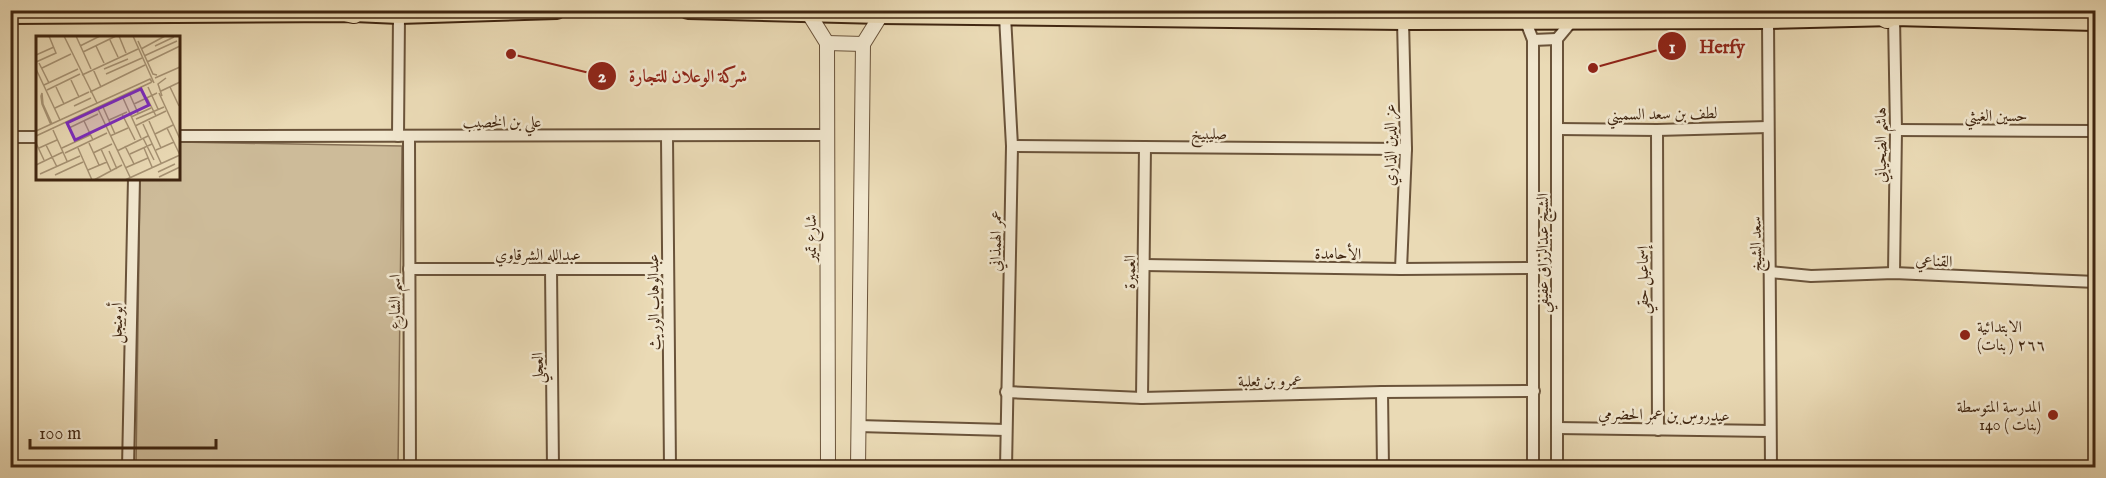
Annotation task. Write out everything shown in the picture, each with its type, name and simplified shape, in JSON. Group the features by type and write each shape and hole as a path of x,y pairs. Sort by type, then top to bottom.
{"main road":[{"path":"10,15 347,12 399,15 557,10"},
{"path":"688,10 809,14 1526,22 1768,20 1885,15 2096,22"}],"street":[{"path":"809,14 827,43 863,44"},
{"name":"اسم الشارع","path":"399,15 409,269 410,468"},
{"path":"858,468 863,44 881,15"},
{"name":"هاشم الضحياني","path":"1885,15 1896,130 1894,273"},
{"name":"عمر الهمذاني","path":"1005,16 1011,146 1006,468"},
{"name":"سعد الشيخ","path":"1768,20 1771,468"},
{"name":"عز الدين الذاري","path":"1401,269 1406,149 1403,21"},
{"path":"1533,40 1557,39 1572,21"},
{"name":"الشيخ عبدالرزاق عفيفي","path":"1526,22 1533,40 1533,468"},
{"name":"الشيخ عبدالرزاق عفيفي","path":"1557,39 1557,468"},
{"name":"شارع تمير","path":"827,43 828,468"},
{"name":"لطف بن سعد السميني","path":"1558,129 1657,130 1768,127"},
{"name":"إسماعيل حقي","path":"1657,130 1658,430"},
{"name":"حسين الغيثي","path":"1896,130 2096,130"},
{"name":"علي بن الخصيب","path":"180,136 826,135"},
{"path":"10,137 36,137"},
{"name":"عبدالوهاب الوريث","path":"667,137 670,468"},
{"name":"صليبيخ","path":"1011,146 1406,149"},
{"name":"العميرة","path":"1142,398 1145,147"},
{"name":"أبومنجل","path":"128,468 134,180"},
{"name":"الأحامدة","path":"1144,265 1401,269 1532,268"},
{"name":"عبدالله الشرقاوي","path":"409,269 667,269"},
{"name":"العجلي","path":"551,269 553,468"},
{"name":"القناعي","path":"1770,272 1811,276 1894,273 2096,282"},
{"name":"عمرو بن ثعلبة","path":"1006,392 1142,398 1534,391"},
{"path":"1382,392 1383,468"},
{"path":"858,426 1006,430"},
{"name":"عيدروس بن عمر الحضرمي","path":"1557,428 1770,431"}],"shaded area":[{"path":"180,142 402,146 398,467 136,467 140,180 180,180"}],"place":[{"name":"شركة الوعلان للتجارة","path":"511,54"},
{"name":"Herfy","path":"1593,68"},
{"name":"الابتدائية ٢٦٦ ( بنات)","path":"1965,335"},
{"name":"المدرسة المتوسطة 140 ( بنات)","path":"2053,415"}]}
